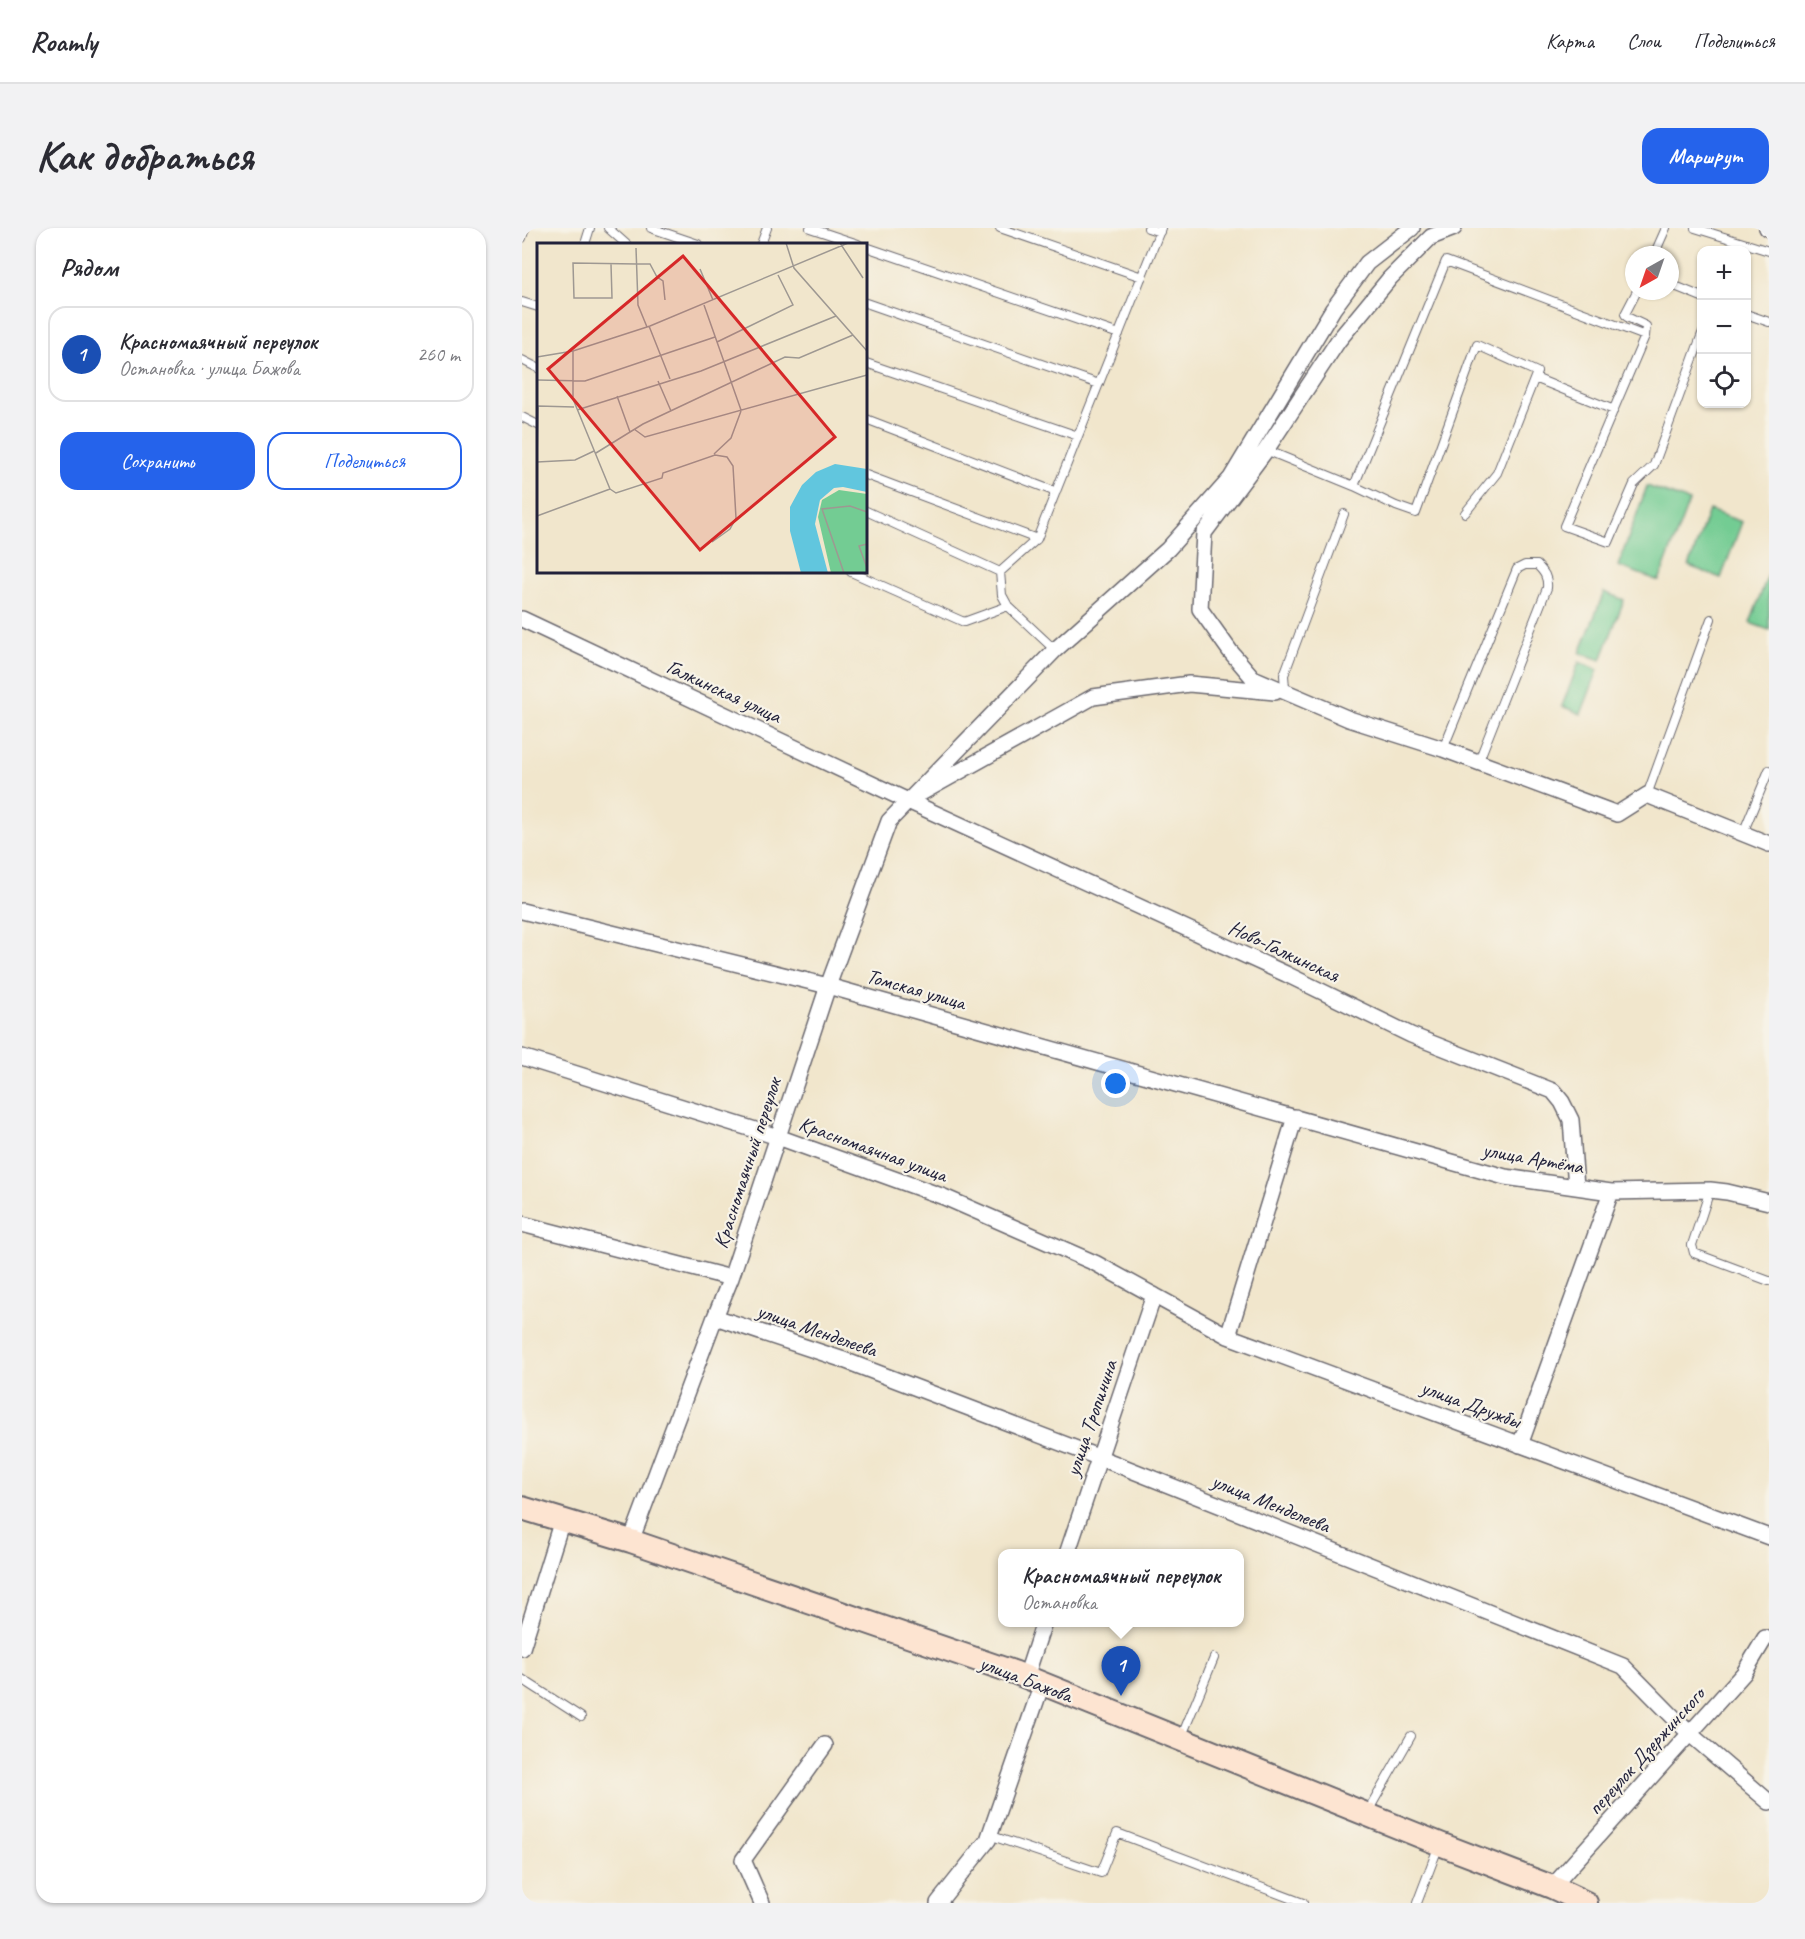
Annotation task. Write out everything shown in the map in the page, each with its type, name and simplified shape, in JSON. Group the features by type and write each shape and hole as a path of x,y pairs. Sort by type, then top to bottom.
{"main road":[{"name":"улица Бажова","path":"522,1508 631,1541 1034,1680 1552,1887 1586,1903"}],"street":[{"name":"Красномаячный переулок","path":"631,1541 731,1278 828,986 888,821 1055,650 1168,549 1231,478 1333,309 1367,263 1412,228"},
{"path":"1454,228 1431,237 1390,278 1338,341 1266,450 1204,534 1200,609 1253,678 1349,719 1443,749 1478,764 1617,814 1647,795 1769,844"},
{"name":"Галкинская улица","path":"522,619 908,801"},
{"path":"908,801 1094,697 1189,684 1289,694"},
{"name":"Ново-Галкинская","path":"908,801 1286,974 1411,1035 1553,1091 1562,1102 1571,1120 1576,1187"},
{"name":"Томская улица","path":"522,911 828,986 1295,1117"},
{"name":"Красномаячная улица","path":"522,1057 778,1137 944,1197 1095,1263 1159,1298"},
{"path":"1228,1336 1295,1117"},
{"name":"улица Артёма","path":"1295,1117 1505,1177 1611,1192 1710,1190 1769,1202"},
{"path":"1520,1444 1611,1192"},
{"path":"522,1224 731,1278"},
{"name":"улица Дружбы","path":"1159,1298 1228,1336 1769,1537"},
{"name":"улица Тропинина","path":"1069,1549 1159,1298"},
{"name":"улица Менделеева","path":"715,1317 841,1359 1100,1458 1623,1666 1690,1734 1769,1802"},
{"path":"522,1648 562,1520"},
{"path":"938,1903 988,1840 1034,1680 1043,1627"},
{"name":"переулок Дзержинского","path":"1552,1887 1744,1673 1765,1638"},
{"path":"762,1903 742,1860 825,1745"}],"lane":[{"path":"522,238 525,228"},
{"path":"585,243 590,228"},
{"path":"608,228 625,243"},
{"path":"651,228 695,243"},
{"path":"761,243 767,228"},
{"path":"810,228 855,243"},
{"path":"1000,228 1142,277"},
{"path":"1000,572 1037,539 1161,230 1148,228"},
{"path":"1658,246 1666,228"},
{"path":"1695,228 1769,251"},
{"path":"867,247 1119,334"},
{"path":"1354,486 1446,261 1646,336"},
{"path":"1679,288 1697,295"},
{"path":"1632,300 1625,314 1646,327 1646,336 1564,525 1609,542 1634,484 1654,465 1697,345"},
{"path":"522,302 537,308"},
{"path":"867,303 1099,384"},
{"path":"1751,316 1769,322"},
{"path":"1266,450 1416,513 1478,345 1537,372 1497,473 1465,513"},
{"path":"522,360 537,368"},
{"path":"867,363 1078,436"},
{"path":"1535,378 1614,410"},
{"path":"522,417 537,424"},
{"path":"867,419 1056,492"},
{"path":"867,475 1037,539"},
{"path":"867,511 1000,572"},
{"path":"1289,694 1285,687 1284,675 1344,514"},
{"path":"1443,749 1517,569 1526,565 1537,565 1548,580 1547,588 1478,764"},
{"path":"1000,572 1002,595 1008,606 1055,650"},
{"path":"853,573 964,622 1008,606"},
{"path":"1647,795 1711,619"},
{"path":"1743,833 1769,770"},
{"path":"1710,1190 1692,1245 1694,1253 1769,1281"},
{"path":"1180,1739 1214,1658"},
{"path":"522,1679 581,1717"},
{"path":"1366,1814 1411,1736"},
{"path":"989,1835 1101,1873 1117,1833 1303,1903"},
{"path":"1418,1903 1440,1844"}],"green space":[{"path":"1647,486 1689,501 1659,581 1618,566"},
{"path":"1709,510 1742,522 1721,578 1689,566"},
{"path":"1769,572 1769,630 1750,623"},
{"path":"1604,592 1624,600 1601,660 1580,653"},
{"path":"1579,662 1598,670 1581,714 1562,706"}],"place":[{"name":"Красномаячный переулок","path":"1121,1696"}]}
